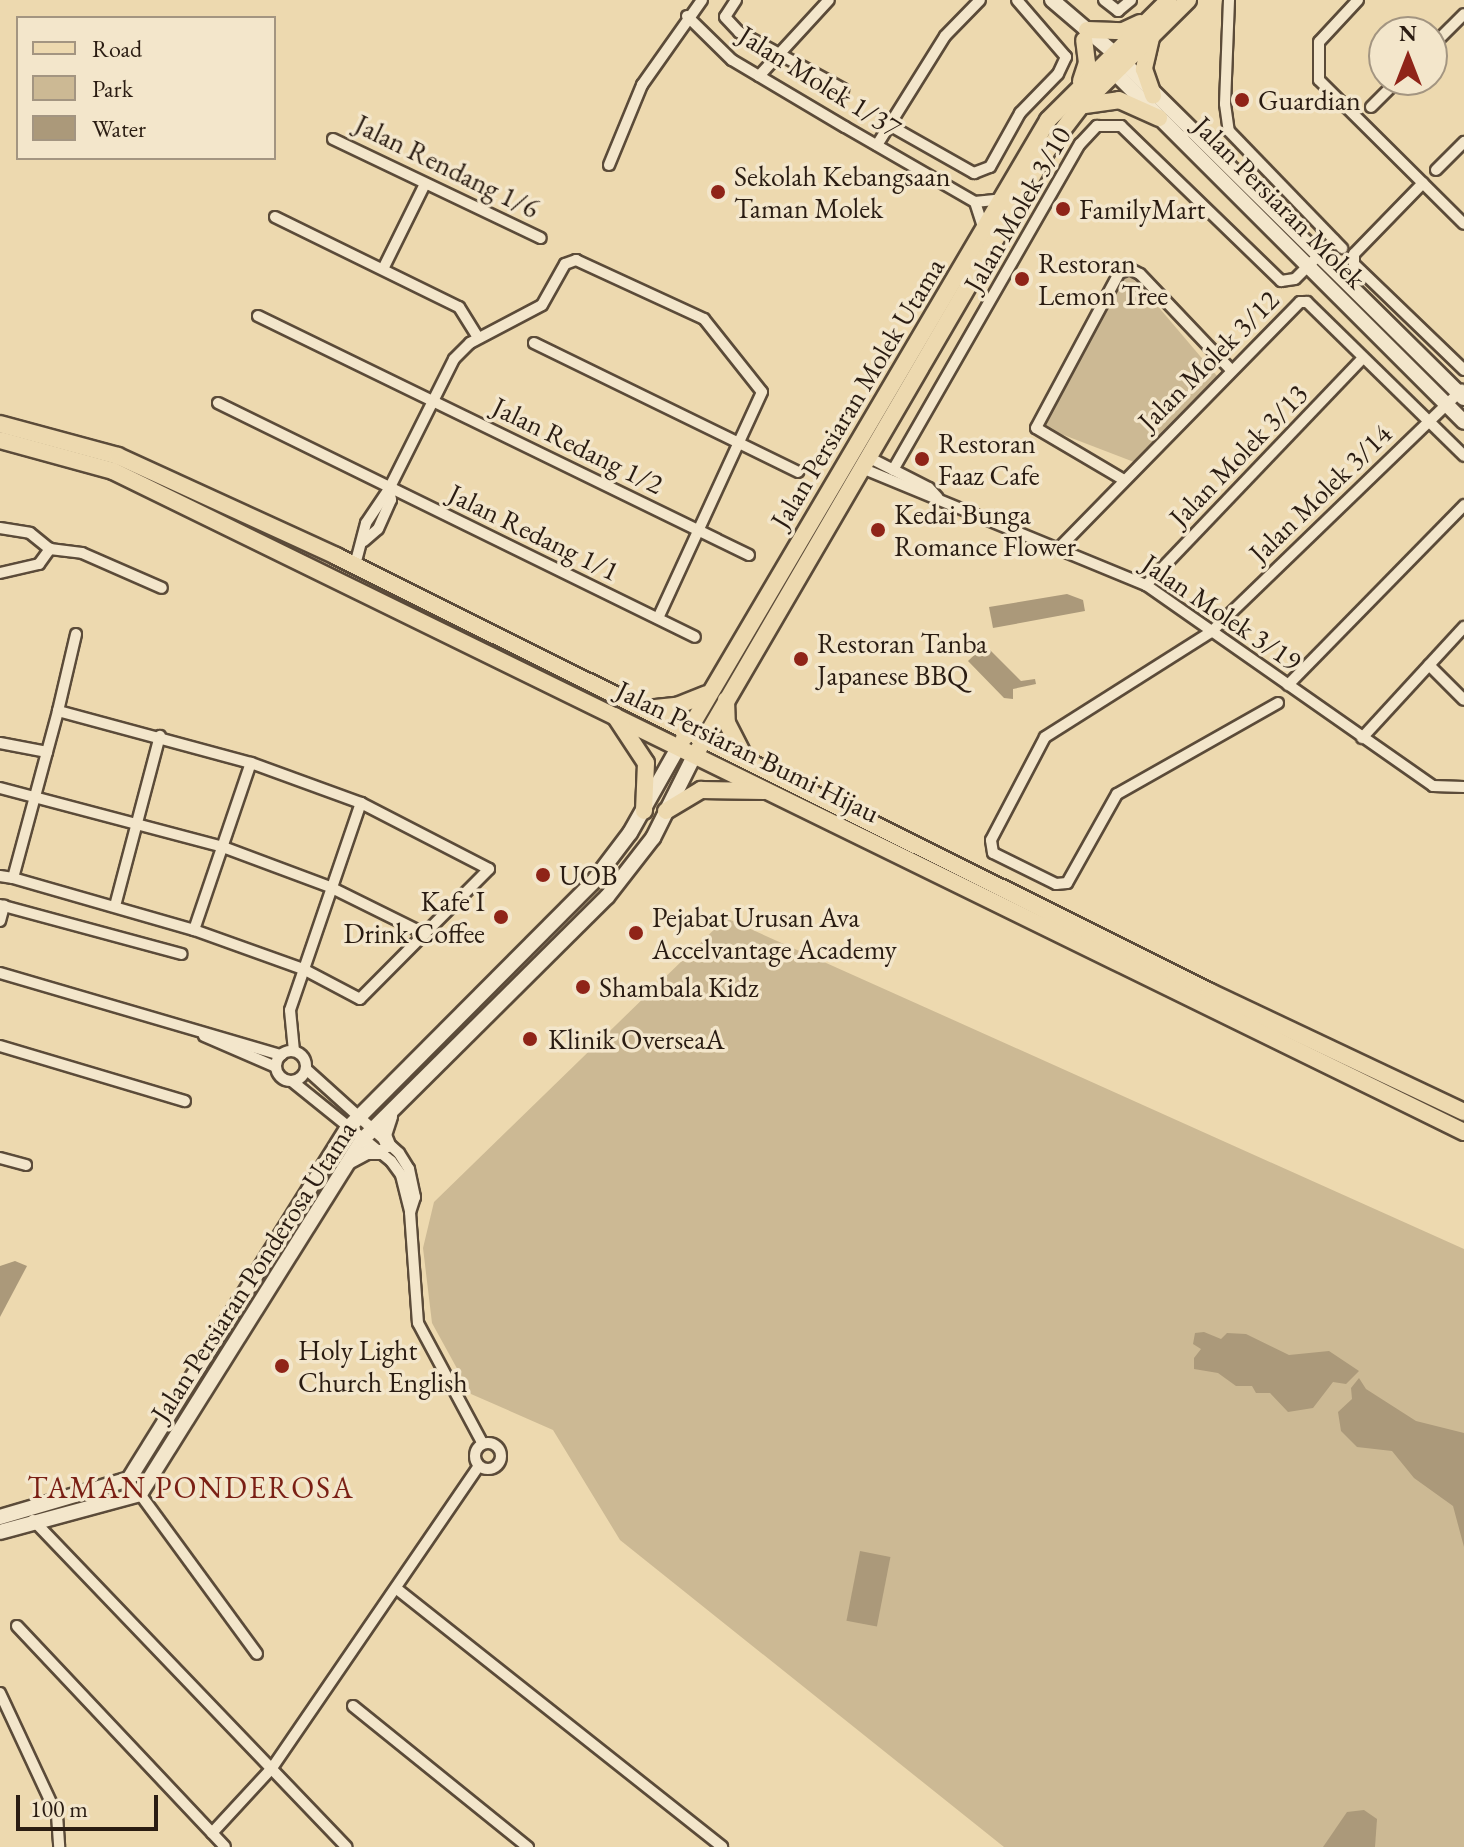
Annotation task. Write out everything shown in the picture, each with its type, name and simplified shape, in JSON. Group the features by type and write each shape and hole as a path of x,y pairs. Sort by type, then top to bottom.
{"main road":[{"name":"Jalan Persiaran Molek","path":"1052,0 1114,63 1153,95 1462,393"},
{"path":"1114,63 1152,24 1169,0"},
{"path":"1079,87 1087,63 1086,35 1152,24 1188,0"},
{"path":"1152,24 1144,59 1153,95"},
{"name":"Jalan Persiaran Molek","path":"1114,63 1159,118 1464,422"},
{"name":"Jalan Persiaran Molek Utama","path":"683,739 706,694 1048,120 1079,87 1114,63"},
{"name":"Jalan Persiaran Molek Utama","path":"699,747 867,464 1048,149 1114,63"},
{"path":"1080,107 1119,100 1159,118"},
{"name":"Jalan Persiaran Bumi Hijau","path":"0,424 118,456 355,565 640,709 683,739"},
{"name":"Jalan Persiaran Bumi Hijau","path":"0,440 106,468 615,716 683,739 774,791 1007,908 1115,953 1464,1112"},
{"path":"304,563 344,574 355,565"},
{"path":"355,565 352,579 396,608"},
{"path":"640,709 677,706 706,694"},
{"path":"727,698 727,723 747,761"},
{"path":"615,716 646,763 644,811"},
{"name":"Jalan Persiaran Ponderosa Utama","path":"0,1517 129,1479 352,1124 592,883 644,811 683,739"},
{"name":"Jalan Persiaran Bumi Hijau","path":"699,747 747,761 1016,893 1115,953 1464,1132"},
{"name":"Jalan Persiaran Ponderosa Utama","path":"140,1494 367,1136 607,897 653,838 699,747"},
{"path":"666,811 701,790 774,791"},
{"path":"1007,908 1016,893"},
{"path":"347,1164 362,1154 384,1148 390,1115"},
{"path":"0,1532 140,1494"}],"street":[{"path":"609,165 642,85 687,16 702,0"},
{"path":"736,0 726,19 776,54 843,89"},
{"path":"759,76 776,54 829,0"},
{"path":"877,145 945,36 980,0"},
{"path":"889,125 974,173 990,167 1020,113 1058,74 1066,57 1017,0"},
{"path":"1104,0 1118,11 1131,0"},
{"name":"Jalan Molek 3/10","path":"893,470 1080,144 1097,126 1121,126 1281,281 1289,283 1318,256 1338,244 1229,131 1225,118 1229,0"},
{"path":"1358,0 1319,42 1319,80 1464,224"},
{"path":"1448,30 1464,14"},
{"name":"Jalan Molek 1/37","path":"687,16 728,57 975,202"},
{"path":"1371,107 1382,96"},
{"name":"Jalan Rendang 1/6","path":"333,139 541,238"},
{"path":"1436,170 1464,142"},
{"path":"1423,183 1354,254 1354,264 1464,370"},
{"path":"383,269 425,184"},
{"path":"984,230 975,202 1002,199"},
{"path":"275,217 459,307 478,338"},
{"path":"355,565 364,541 378,529 391,500 389,489 454,359 478,338 542,305 572,260 704,319 762,392 741,445 658,618"},
{"path":"1124,480 1036,428 1119,273 1130,269 1140,274 1231,370"},
{"name":"Jalan Molek 3/12","path":"1060,547 1300,302 1464,456"},
{"name":"Jalan Redang 1/2","path":"258,316 701,531"},
{"path":"534,343 798,472"},
{"name":"Jalan Molek 3/13","path":"1146,585 1363,358"},
{"name":"Jalan Molek 3/14","path":"1278,703 1117,794 1067,883 1056,884 990,848 1045,737 1211,632 1427,421 1462,393"},
{"name":"Jalan Redang 1/1","path":"218,403 695,637"},
{"name":"Jalan Molek 3/19","path":"867,464 893,470 938,498"},
{"name":"Jalan Molek 3/19","path":"867,464 938,498 1146,585 1433,786 1464,787"},
{"path":"1288,685 1464,505"},
{"path":"0,528 30,533 50,549 82,553 162,588"},
{"path":"701,531 749,555"},
{"path":"0,573 39,564 50,549"},
{"path":"1362,738 1464,627"},
{"path":"13,878 76,634"},
{"path":"1429,665 1464,700"},
{"path":"0,876 194,930 303,969 360,999 489,869 361,803 251,763 58,711"},
{"path":"115,906 160,736"},
{"path":"0,743 47,752"},
{"path":"194,930 251,763"},
{"path":"0,788 138,821 223,847 330,887 425,934"},
{"path":"294,1051 290,1010 361,803"},
{"path":"0,921 2,906 182,954"},
{"path":"0,973 192,1028 238,1046 254,1059 276,1067 282,1079 293,1082 322,1110 352,1124 384,1148 412,1176 415,1197 410,1212 418,1323 483,1444"},
{"path":"0,1046 185,1101"},
{"path":"238,1046 260,1047 281,1055 294,1051 302,1056 306,1069 335,1097 352,1124"},
{"path":"254,1059 260,1047"},
{"path":"276,1067 281,1055"},
{"path":"293,1082 306,1069"},
{"path":"322,1110 335,1097"},
{"path":"0,1158 26,1165"},
{"path":"479,1466 475,1455 483,1444"},
{"path":"479,1466 492,1469 502,1459 498,1447 483,1444"},
{"path":"212,1833 272,1768 479,1466"},
{"path":"140,1494 257,1654"},
{"path":"25,1511 347,1847"},
{"path":"397,1589 722,1847"},
{"path":"17,1626 225,1847"},
{"path":"0,1693 57,1815 59,1847"},
{"path":"353,1706 528,1847"}],"green space":[{"path":"1133,277 1217,376 1134,462 1048,429 1043,421 1122,279"},
{"path":"726,918 1464,1249 1464,1847 1004,1847 620,1540 553,1430 471,1394 432,1323 423,1248 434,1202"}],"water":[{"path":"1067,594 1083,600 1085,611 993,628 989,607"},
{"path":"985,645 1021,681 1035,679 1036,684 1013,689 1013,699 1004,698 968,661"},
{"path":"15,1261 27,1266 0,1317 0,1266"},
{"path":"1204,1332 1221,1339 1227,1333 1246,1334 1289,1355 1329,1351 1359,1371 1346,1384 1333,1382 1313,1408 1288,1412 1270,1393 1256,1393 1252,1386 1236,1386 1218,1373 1194,1369 1194,1358 1201,1349 1193,1344 1195,1333"},
{"path":"1359,1378 1366,1389 1416,1421 1464,1433 1464,1547 1453,1506 1414,1478 1392,1451 1357,1447 1341,1431 1338,1412 1352,1399 1351,1388"},
{"path":"860,1551 890,1557 877,1627 846,1621"},
{"path":"1364,1810 1377,1819 1375,1847 1323,1847 1347,1812"}],"place":[{"name":"Guardian","path":"1242,100"},
{"name":"Sekolah Kebangsaan Taman Molek","path":"718,192"},
{"name":"FamilyMart","path":"1063,209"},
{"name":"Restoran Lemon Tree","path":"1022,279"},
{"name":"Restoran Faaz Cafe","path":"922,459"},
{"name":"Kedai Bunga Romance Flower","path":"878,530"},
{"name":"Restoran Tanba Japanese BBQ","path":"801,659"},
{"name":"UOB","path":"543,875"},
{"name":"Kafe I Drink Coffee","path":"501,917"},
{"name":"Pejabat Urusan Ava Accelvantage Academy","path":"636,933"},
{"name":"Shambala Kidz","path":"583,987"},
{"name":"Klinik OverseaA","path":"530,1039"},
{"name":"Holy Light Church English","path":"282,1366"}],"district":[{"name":"TAMAN PONDEROSA","path":"191,1488"}]}
